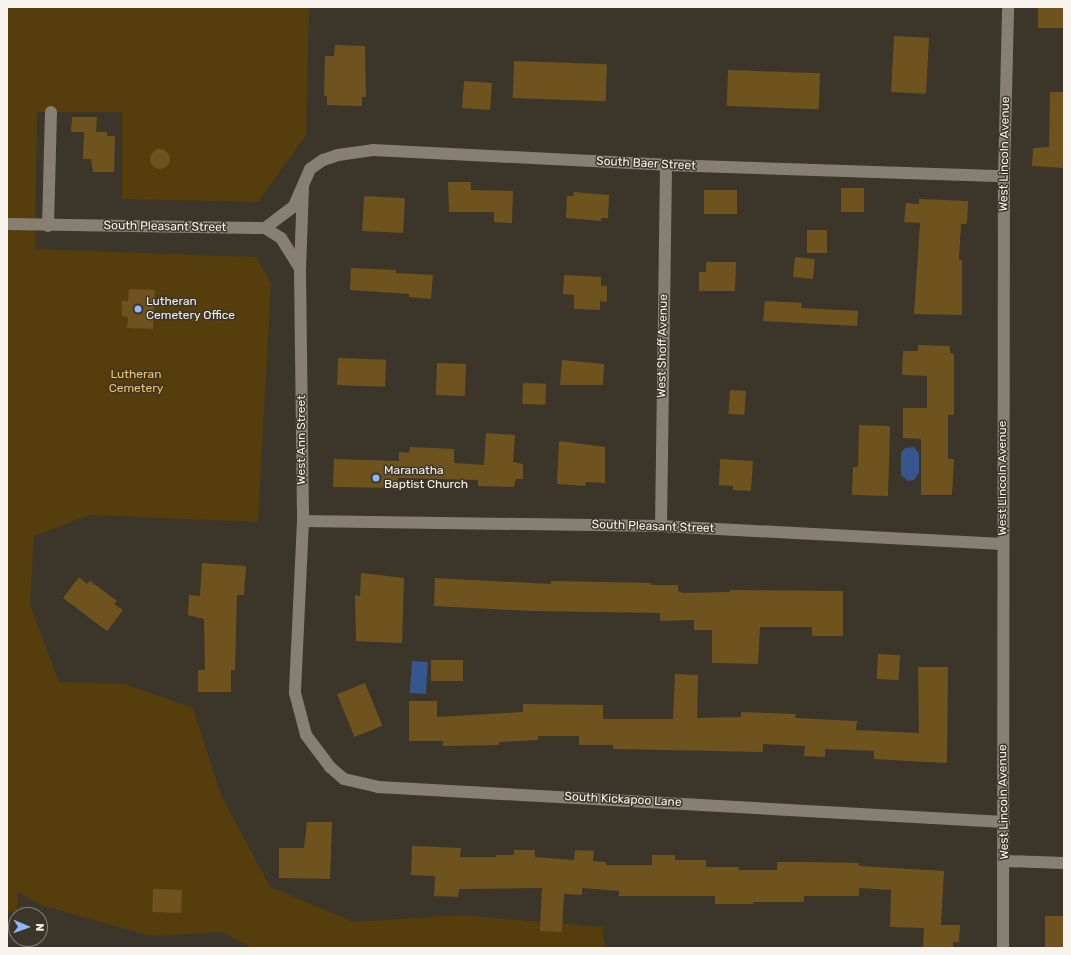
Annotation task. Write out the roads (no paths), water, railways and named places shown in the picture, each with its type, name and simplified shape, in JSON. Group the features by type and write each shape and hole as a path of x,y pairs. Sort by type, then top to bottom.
{"street":[{"name":"West Lincoln Avenue","path":"1003,948 1005,861 1003,544 1004,176 1008,7"},
{"path":"48,226 51,112"},
{"name":"South Baer Street","path":"303,187 310,169 323,160 373,150 666,165 1004,176"},
{"name":"West Shoff Avenue","path":"661,526 666,165"},
{"path":"300,270 281,238 265,228 294,206 303,187"},
{"name":"West Ann Street","path":"295,693 303,521 300,270 303,187"},
{"name":"South Pleasant Street","path":"7,224 48,226 265,228"},
{"name":"South Pleasant Street","path":"303,521 661,526 1003,544"},
{"name":"South Kickapoo Lane","path":"295,693 306,735 330,768 344,779 362,784 1004,822"},
{"path":"1005,861 1064,863"}],"water":[{"path":"914,447 919,454 919,473 914,480 908,481 901,475 901,453 905,448"},
{"path":"412,661 428,662 426,694 410,693"}],"place":[{"name":"Lutheran Cemetery Office","path":"138,309"},
{"name":"Maranatha Baptist Church","path":"376,478"}],"park label":[{"name":"Lutheran Cemetery","path":"136,382"}]}
